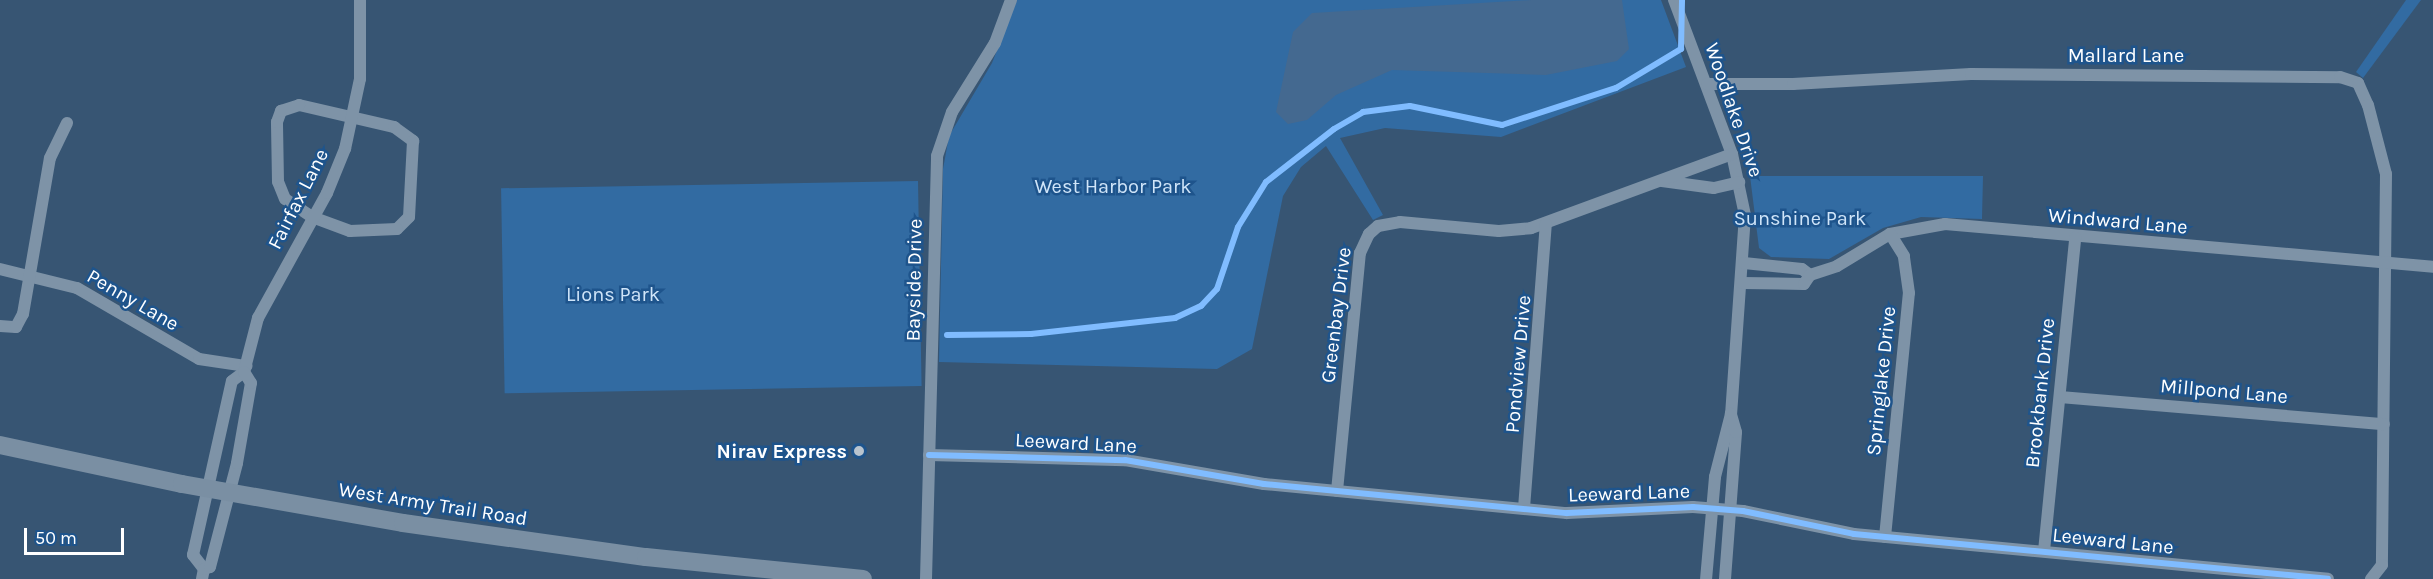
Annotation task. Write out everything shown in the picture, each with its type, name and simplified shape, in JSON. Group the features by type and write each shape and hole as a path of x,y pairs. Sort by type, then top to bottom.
{"main road":[{"name":"West Army Trail Road","path":"0,445 228,493 518,541 863,579"}],"street":[{"name":"Fairfax Lane","path":"245,369 251,383 210,567 203,574 193,555 232,381 245,369 258,318 338,168 352,119 360,79 360,0"},
{"name":"Bayside Drive","path":"926,579 937,156 952,112 995,43 1011,0"},
{"name":"Woodlake Drive","path":"1674,0 1707,84 1732,154 1739,182 1744,263 1731,414 1736,432 1732,510 1725,579"},
{"name":"Mallard Lane","path":"1707,84 1793,84 1971,74 2340,77 2358,83 2384,161 2384,265"},
{"path":"300,105 394,127 413,141 409,217 397,229 350,231 312,217 285,199 278,182 277,122 281,111 300,105"},
{"path":"0,326 16,327 32,276 50,158 67,123"},
{"name":"Greenbay Drive","path":"1337,491 1360,253 1369,234 1378,226 1400,222 1498,231 1546,224 1662,181 1679,170 1732,154"},
{"name":"Greenbay Drive","path":"1662,181 1714,188 1739,182"},
{"name":"Pondview Drive","path":"1524,508 1546,224"},
{"name":"Windward Lane","path":"1742,284 1804,284 1810,275 1837,266 1890,234 1945,224 2075,238 2384,265 2433,267"},
{"name":"Springlake Drive","path":"1885,537 1909,293 1904,256 1890,234"},
{"name":"Brookbank Drive","path":"2044,551 2075,238"},
{"path":"1744,263 1802,269 1810,275"},
{"path":"2371,579 2382,565 2384,265"},
{"name":"Penny Lane","path":"0,269 32,276 99,298 199,359 245,369"},
{"name":"Millpond Lane","path":"2060,397 2384,424"},
{"name":"Woodlake Drive","path":"1706,579 1711,508 1723,431 1731,414"},
{"name":"Leeward Lane","path":"929,455 1125,460 1337,491 1567,513 1711,508 1885,537 2328,579"}],"green space":[{"name":"West Harbor Park","path":"1017,0 1661,0 1686,67 1501,137 1385,128 1340,138 1383,215 1373,220 1326,146 1301,167 1283,196 1252,349 1217,369 939,362 943,169 949,136 992,63"},
{"path":"2406,0 2421,0 2363,78 2356,72"},
{"name":"Sunshine Park","path":"1750,176 1983,176 1982,219 1921,217 1883,228 1829,259 1771,257 1759,248"},
{"name":"Lions Park","path":"918,181 922,386 505,393 501,188"}],"shaded area":[{"path":"1531,0 1622,0 1629,49 1617,61 1546,75 1392,70 1336,95 1307,120 1288,124 1276,112 1293,32 1312,13"}],"cycle path":[{"path":"947,335 1031,334 1175,318 1201,306 1217,289 1238,227 1266,182 1334,129 1363,112 1410,106 1502,125 1616,88 1681,49 1682,0"},
{"path":"929,455 1125,460 1264,484 1567,513 1693,507 1743,511 1854,534 2328,579"}],"place":[{"name":"Nirav Express","path":"859,451"}]}
